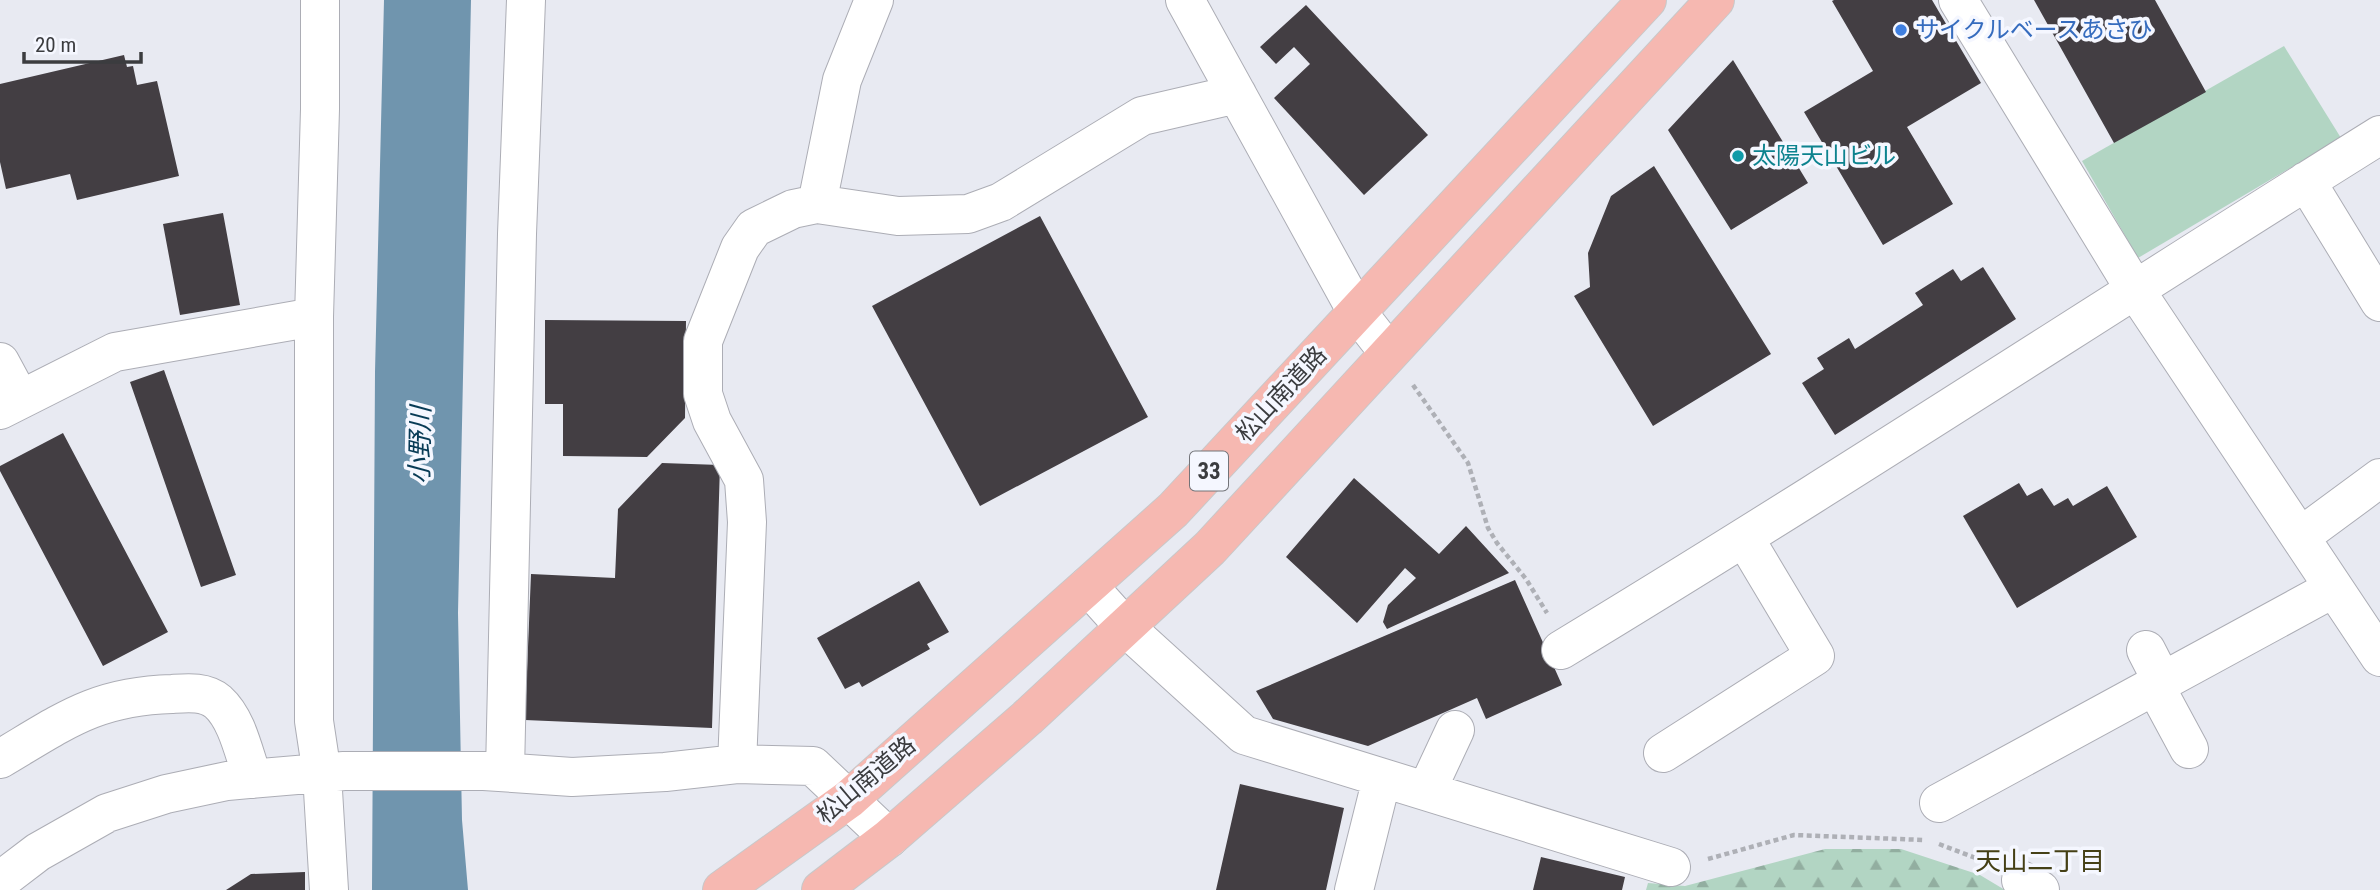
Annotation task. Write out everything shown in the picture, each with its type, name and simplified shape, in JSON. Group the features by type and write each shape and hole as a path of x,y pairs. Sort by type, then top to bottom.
{"highway":[{"name":"松山南道路","path":"722,890 849,799 1173,510 1647,0"},
{"name":"33","path":"821,890 889,838 1027,719 1210,548 1715,0"}],"street":[{"path":"320,0 314,317 314,721 333,772 329,890"},
{"path":"494,772 526,0"},
{"path":"817,204 842,80 873,0"},
{"path":"1185,0 1357,312 1389,354"},
{"path":"1958,0 2134,288 2380,657"},
{"path":"737,764 747,522 744,480 712,421 703,394 703,341 740,248 754,228 793,209 817,204 898,216 968,214 1000,202 1142,116 1237,94"},
{"path":"1561,650 1745,539 2134,288 2380,135"},
{"path":"2306,181 2380,302"},
{"path":"0,362 10,404 115,352 314,317"},
{"path":"2300,537 2380,478"},
{"path":"1663,753 1815,656 1745,539"},
{"path":"1088,586 1124,626 1244,735 1671,867"},
{"path":"1939,803 2154,673 2333,588"},
{"path":"2154,673 2189,750"},
{"path":"0,759 75,715 107,701 141,695 199,693 217,701 232,721 253,779"},
{"path":"1427,790 1455,730"},
{"path":"0,881 38,852 107,813 166,794 253,779 333,772 494,772 572,777 665,772 737,764 813,766 889,838"},
{"path":"1354,890 1382,778"}],"path":[{"path":"1389,354 1468,463 1488,528 1546,610 1561,650"},
{"path":"1671,867 1794,835 1855,835 1925,840 1973,855 2031,885"}],"green space":[{"path":"2284,46 2341,138 2138,258 2082,161"},
{"path":"1825,849 1901,849 1980,875 2005,890 1646,890 1648,883 1685,886"}],"water":[{"name":"小野川","path":"384,0 471,0 458,613 462,820 468,890 372,890 375,372"}],"building":[{"path":"1932,0 1981,83 1907,127 1953,204 1883,245 1804,112 1873,71 1832,1"},
{"path":"2034,0 2155,0 2206,92 2114,143"},
{"path":"1306,5 1428,135 1364,195 1274,98 1310,64 1294,47 1276,64 1260,47"},
{"path":"124,55 127,67 133,66 137,85 157,81 179,176 77,200 70,174 6,189 0,162 0,84"},
{"name":"太陽天山ビル","path":"1733,60 1808,183 1731,230 1668,130"},
{"path":"1654,166 1771,354 1653,426 1574,296 1590,287 1588,253 1611,196"},
{"path":"223,213 240,305 180,315 163,224"},
{"path":"1040,216 1148,417 980,506 872,306"},
{"path":"1983,267 2016,319 1835,435 1802,383 1824,369 1817,358 1849,338 1855,349 1923,305 1915,293 1953,269 1961,281"},
{"path":"545,320 686,321 685,418 647,457 563,456 563,404 545,404"},
{"path":"164,370 236,575 201,587 130,382"},
{"path":"63,433 168,632 103,666 0,471 0,466"},
{"path":"662,463 720,465 712,728 525,720 531,574 615,578 618,509"},
{"path":"1354,478 1439,554 1466,526 1509,573 1387,629 1383,622 1388,605 1416,578 1405,568 1357,623 1286,557"},
{"path":"2019,483 2027,496 2042,488 2054,506 2068,498 2073,506 2107,486 2137,537 2017,608 1963,516"},
{"path":"1515,580 1562,685 1486,719 1477,698 1368,746 1273,719 1256,691"},
{"path":"919,581 949,632 927,644 930,649 862,687 859,682 845,689 817,638"},
{"path":"1240,784 1344,808 1326,890 1216,890"},
{"path":"1541,857 1625,877 1622,890 1533,890"},
{"path":"305,872 305,890 226,890 251,874"}],"place":[{"name":"サイクルベースあさひ","path":"1901,30"},
{"name":"太陽天山ビル","path":"1738,156"}],"district":[{"name":"天山二丁目","path":"2040,861"}]}
